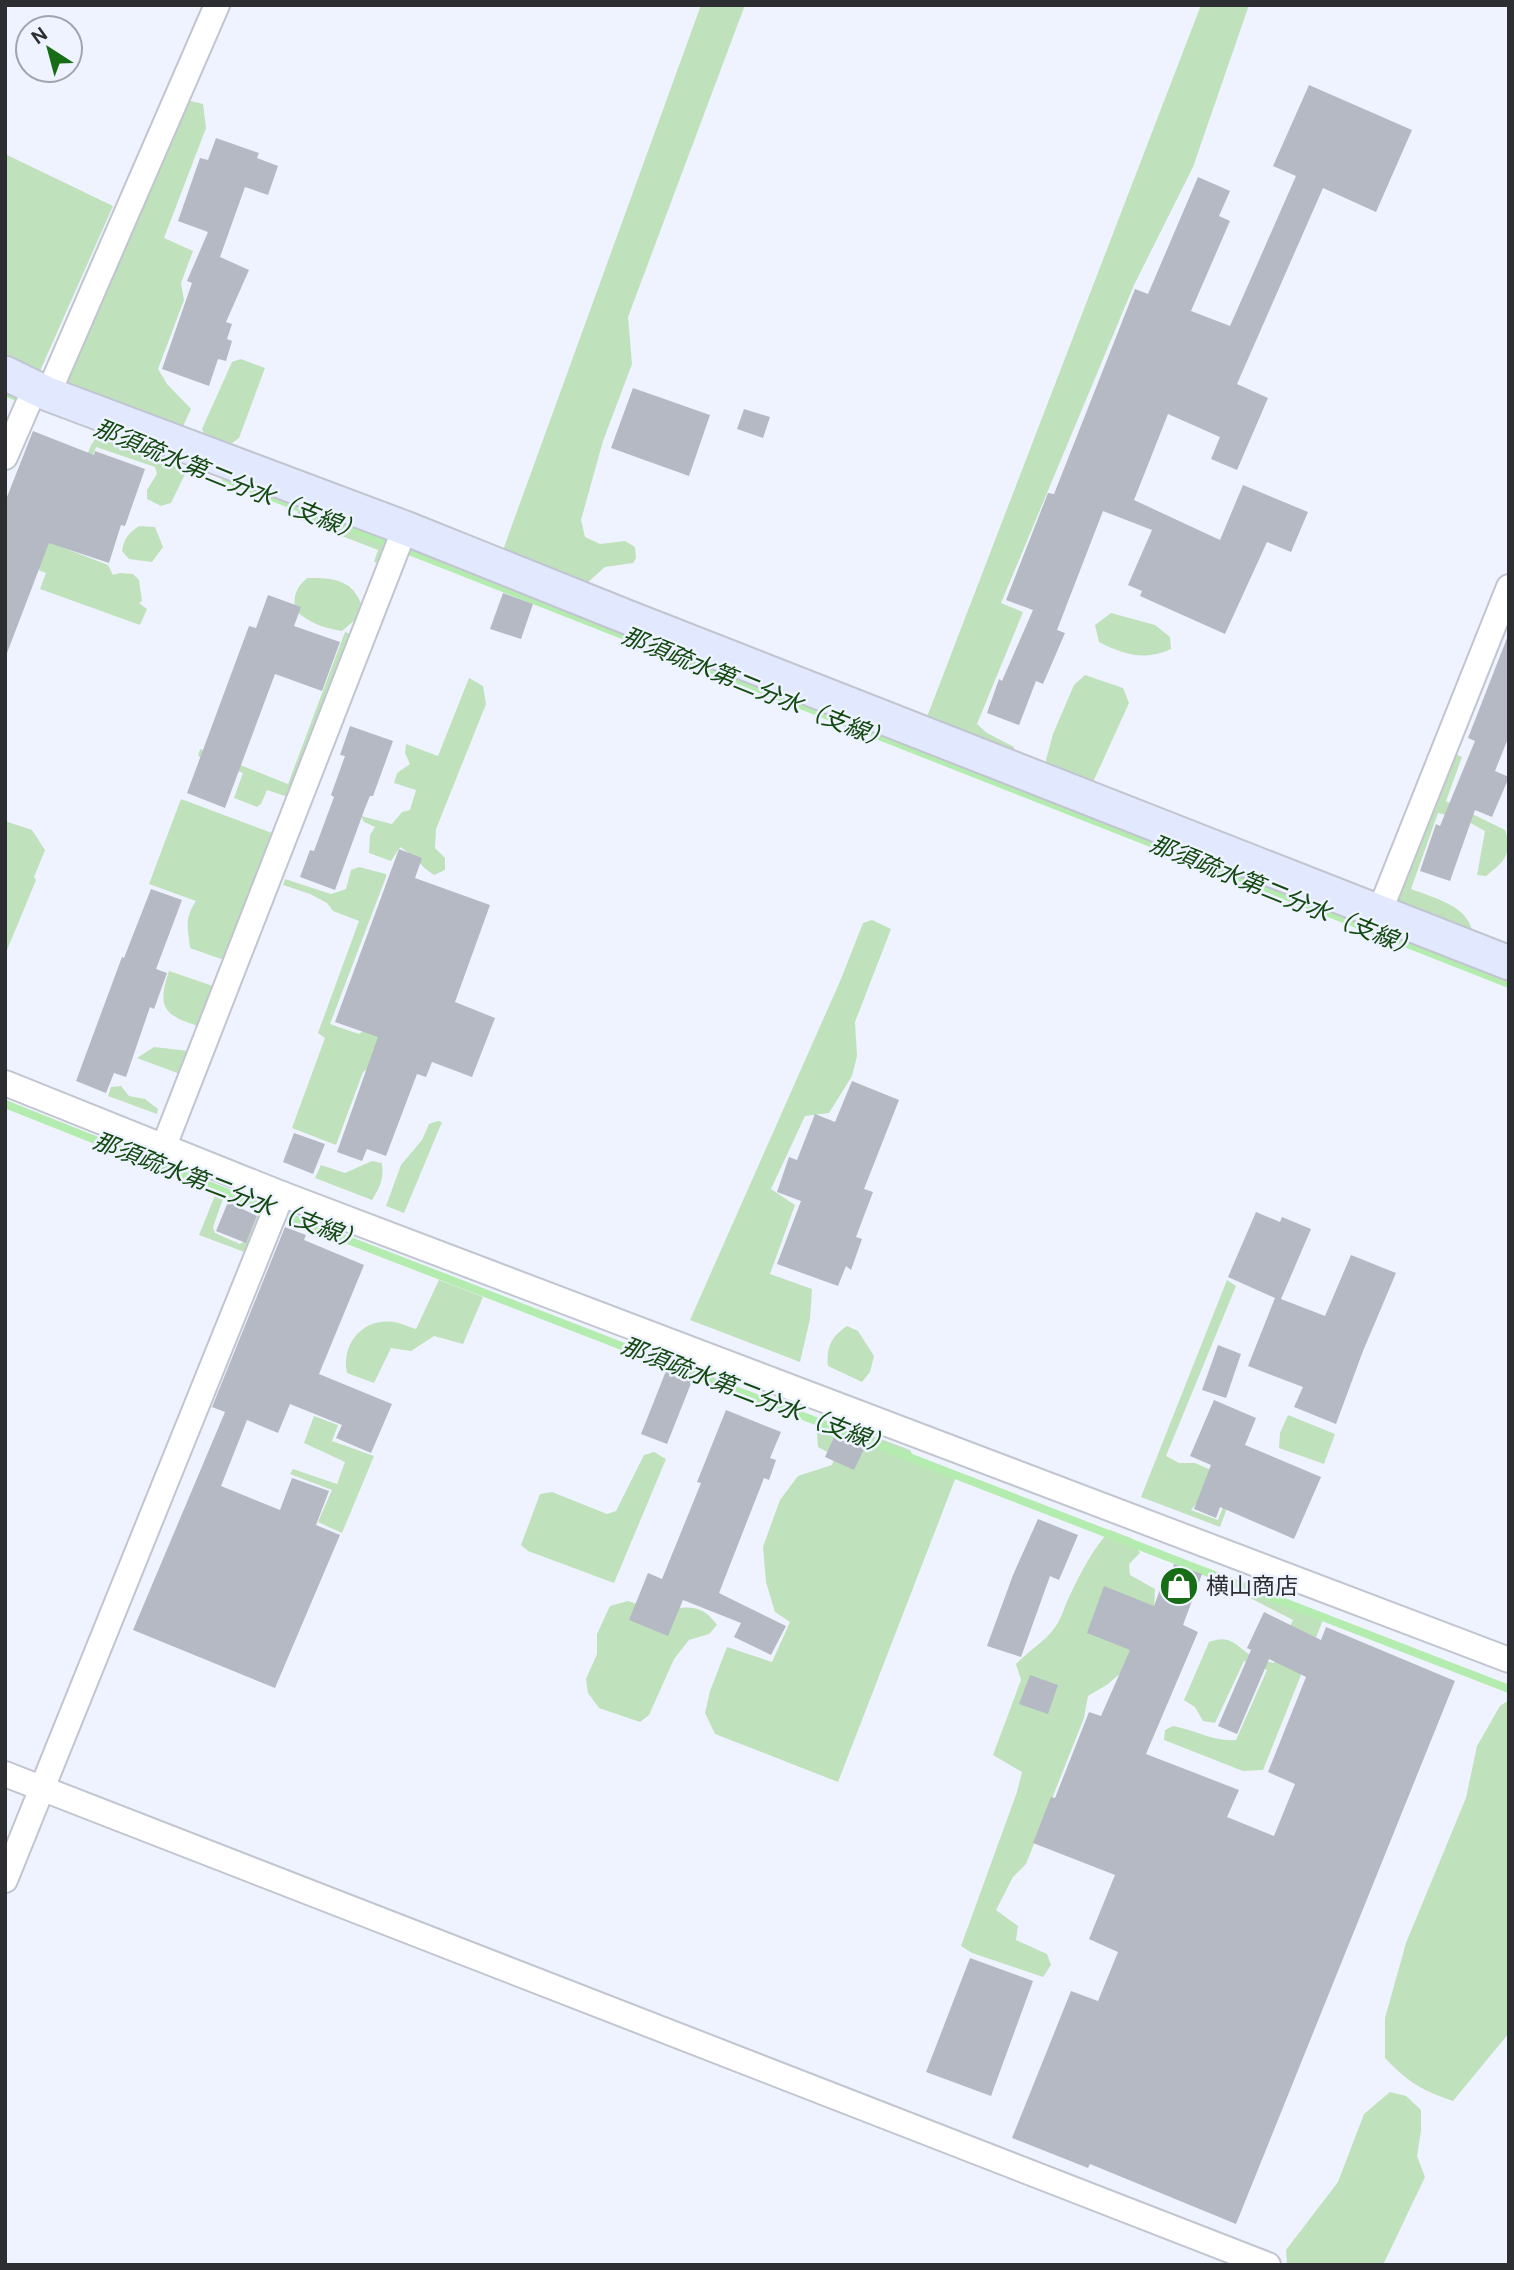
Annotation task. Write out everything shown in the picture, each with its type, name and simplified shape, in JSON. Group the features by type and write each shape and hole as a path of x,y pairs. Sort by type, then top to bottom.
{"street":[{"path":"5,457 42,391 217,5"},
{"path":"5,373 42,391 405,528 1509,963"},
{"path":"164,1146 405,528"},
{"path":"1379,913 1509,587"},
{"path":"5,1083 282,1194 1509,1660"},
{"path":"5,1880 282,1194"},
{"path":"5,1774 1268,2265"}],"green space":[{"path":"701,5 745,5 628,317 632,364 603,441 581,520 585,537 600,544 625,541 635,547 636,558 633,563 605,567 587,583 503,550"},
{"path":"1201,5 1249,5 1193,167 1134,285 1001,603 1023,612 977,724 987,733 1014,747 1015,754 925,722"},
{"path":"182,99 203,104 206,128 164,238 193,251 181,283 184,300 158,369 167,384 191,409 183,426 75,386 65,379"},
{"path":"5,154 113,206 40,371 5,354"},
{"path":"241,359 265,368 239,438 232,443 205,435 202,429 232,362"},
{"path":"98,435 188,468 171,503 161,506 147,499 147,490 157,474 155,467 96,447 59,546 108,565 113,575 133,574 139,580 142,601 139,603 147,609 140,625 40,589 46,573 5,557 6,550 51,532"},
{"path":"298,511 383,544 384,551 379,563 374,562 378,550 295,518"},
{"path":"139,526 155,527 163,547 152,562 129,559 122,551 127,536"},
{"path":"307,578 334,580 347,585 362,606 357,618 342,631 317,624 300,615 295,610 294,600 298,589"},
{"path":"1111,613 1155,625 1170,637 1171,649 1152,655 1135,655 1099,642 1095,625"},
{"path":"345,632 353,635 288,797 267,790 257,807 234,798 243,773 198,756 200,749 288,784"},
{"path":"1085,675 1123,688 1129,703 1094,780 1079,785 1050,772 1046,760 1053,734 1074,685"},
{"path":"469,678 483,686 486,704 436,829 435,848 445,858 445,870 434,875 400,847 391,861 369,853 370,835 375,827 364,822 361,816 392,824 402,812 410,810 416,790 394,783 397,773 410,764 405,753 406,744 438,756"},
{"path":"1452,752 1462,757 1446,801 1505,830 1507,851 1502,862 1486,876 1477,875 1485,831 1465,820 1438,813 1411,889 1459,910 1471,926 1473,936 1398,907 1397,897"},
{"path":"181,799 272,833 227,955 221,959 190,948 188,918 196,901 149,884"},
{"path":"5,821 32,830 45,850 34,877 36,880 5,955"},
{"path":"359,867 386,874 386,877 330,1024 359,1034 371,1025 390,1030 371,1067 363,1072 336,1145 292,1128 325,1038 318,1033 359,921 333,911 327,903 310,894 283,885 285,879 331,894 346,889 351,870"},
{"path":"872,920 891,929 855,1022 857,1056 852,1076 829,1113 805,1116 771,1189 795,1205 770,1274 812,1289 810,1319 800,1362 690,1320 841,979 863,923"},
{"path":"169,971 213,986 198,1026 177,1018 166,1008 164,993"},
{"path":"154,1047 189,1051 180,1074 137,1058"},
{"path":"121,1086 129,1096 145,1099 158,1109 157,1114 108,1096 111,1087"},
{"path":"442,1122 404,1213 386,1206 401,1165 422,1140 429,1124"},
{"path":"372,1161 382,1163 382,1174 381,1183 372,1200 315,1178 321,1165 345,1173"},
{"path":"216,1193 224,1196 213,1227 215,1233 240,1244 247,1240 260,1210 266,1213 247,1253 199,1235"},
{"path":"439,1280 483,1297 463,1344 434,1336 411,1351 391,1348 374,1383 347,1373 347,1352 357,1335 364,1328 383,1322 416,1329"},
{"path":"1227,1280 1236,1286 1166,1456 1179,1463 1195,1463 1227,1477 1204,1495 1191,1510 1218,1520 1234,1478 1238,1479 1220,1527 1141,1497"},
{"path":"847,1326 858,1331 874,1356 870,1372 862,1382 828,1366 831,1343"},
{"path":"1288,1415 1335,1434 1324,1464 1279,1448 1280,1433"},
{"path":"314,1416 338,1425 332,1441 374,1456 342,1533 318,1522 332,1490 290,1474 293,1469 337,1484 345,1462 304,1443"},
{"path":"830,1420 910,1450 917,1462 956,1477 838,1782 715,1734 705,1713 710,1691 727,1647 772,1662 790,1622 775,1612 766,1582 763,1547 780,1500 798,1476 832,1465 835,1456 818,1447 817,1434"},
{"path":"654,1452 666,1459 614,1583 528,1551 521,1545 540,1494 552,1492 607,1514 616,1511 644,1455"},
{"path":"1110,1530 1133,1539 1140,1553 1129,1564 1130,1575 1155,1589 1154,1611 1129,1666 1108,1684 1088,1696 1084,1718 1026,1864 1013,1877 996,1910 1018,1926 1016,1940 1047,1954 1051,1965 1043,1977 972,1953 961,1946 1022,1772 993,1755 1021,1680 1016,1664 1056,1626 1083,1569"},
{"path":"1244,1589 1323,1620 1263,1770 1243,1771 1164,1740 1165,1730 1173,1726 1212,1738 1236,1740 1267,1670 1244,1661 1215,1723 1203,1721 1195,1707 1184,1700 1209,1642 1221,1639 1230,1641 1252,1656 1274,1663 1293,1620 1244,1595"},
{"path":"628,1601 653,1608 696,1609 703,1611 717,1625 709,1634 689,1640 674,1659 649,1715 640,1722 599,1708 588,1693 586,1679 597,1654 597,1634 610,1606"},
{"path":"1509,1700 1509,2033 1453,2101 1416,2084 1385,2058 1385,2018 1406,1943 1466,1798 1477,1746 1500,1706"},
{"path":"1390,2092 1406,2096 1421,2110 1417,2156 1425,2177 1383,2265 1287,2264 1286,2250 1338,2182 1364,2114"}],"building":[{"path":"1309,85 1412,130 1376,212 1323,188 1237,384 1268,398 1237,470 1211,459 1220,437 1168,414 1134,500 1220,540 1243,485 1308,512 1291,552 1267,542 1225,634 1140,596 1142,591 1128,585 1152,530 1103,511 1057,630 1065,633 1043,684 1036,681 1019,725 987,713 999,679 1002,681 1033,610 1006,600 1048,493 1054,494 1135,289 1148,294 1198,177 1230,191 1219,216 1230,221 1191,311 1230,326 1296,176 1273,166"},
{"path":"216,138 259,153 257,158 278,166 268,195 245,187 220,257 249,270 226,322 232,324 227,339 232,341 226,361 218,359 209,386 162,369 192,283 187,281 208,232 178,221 200,158 208,160"},
{"path":"633,388 710,415 689,476 611,448"},
{"path":"744,409 770,417 763,438 737,429"},
{"path":"33,431 94,455 95,451 145,469 125,526 121,525 109,563 49,543 7,653 5,502"},
{"path":"503,593 533,604 521,639 490,629"},
{"path":"268,595 301,607 294,626 340,642 322,691 275,674 225,808 187,793 249,626 256,628"},
{"path":"1507,638 1509,736 1495,771 1509,777 1492,817 1475,810 1450,881 1420,871 1436,824 1440,826 1475,741 1468,738"},
{"path":"350,726 393,741 335,890 300,877 310,850 314,851 334,797 331,795 345,756 340,755"},
{"path":"399,849 422,858 415,878 490,905 455,1002 495,1018 472,1077 432,1062 426,1077 417,1074 386,1156 367,1149 362,1161 337,1152 378,1037 335,1022"},
{"path":"151,889 182,900 156,969 167,973 154,1009 150,1007 126,1077 114,1073 106,1093 76,1081 122,957 124,958"},
{"path":"852,1081 899,1100 864,1189 873,1192 856,1237 862,1239 851,1270 846,1266 838,1286 777,1264 801,1201 777,1192 789,1157 797,1160 815,1114 835,1122"},
{"path":"294,1133 325,1144 313,1174 283,1162"},
{"path":"228,1202 257,1216 246,1243 216,1231"},
{"path":"1256,1212 1280,1222 1282,1217 1311,1229 1281,1299 1325,1316 1351,1255 1396,1273 1336,1424 1294,1407 1303,1387 1248,1366 1275,1298 1228,1277"},
{"path":"285,1227 306,1235 304,1240 364,1265 319,1374 392,1404 371,1453 336,1438 342,1425 290,1404 278,1433 247,1420 221,1486 280,1510 292,1478 329,1491 316,1525 340,1535 275,1688 133,1630 225,1412 212,1407"},
{"path":"1218,1345 1241,1354 1226,1398 1202,1390"},
{"path":"668,1366 694,1376 667,1444 641,1434"},
{"path":"1214,1400 1256,1418 1245,1445 1321,1477 1294,1539 1220,1507 1216,1518 1194,1509 1211,1465 1190,1456"},
{"path":"726,1410 781,1432 770,1458 776,1460 769,1480 764,1478 719,1593 786,1626 771,1655 734,1637 741,1623 683,1600 668,1636 629,1620 648,1573 662,1579 701,1483 697,1482"},
{"path":"836,1433 865,1447 854,1470 825,1457"},
{"path":"1038,1519 1078,1535 1059,1580 1050,1576 1021,1657 987,1646 1013,1575"},
{"path":"1174,1564 1202,1574 1183,1625 1198,1632 1146,1754 1239,1790 1227,1817 1274,1836 1295,1784 1268,1772 1306,1677 1269,1659 1237,1734 1218,1726 1251,1650 1247,1648 1264,1612 1321,1640 1326,1627 1455,1681 1236,2224 1090,2164 1088,2168 1012,2138 1071,1991 1098,2001 1118,1952 1089,1939 1115,1875 1033,1843 1051,1797 1055,1798 1089,1712 1101,1716 1130,1650 1087,1633 1104,1586 1154,1606 1161,1587 1166,1588"},
{"path":"1030,1675 1058,1685 1048,1714 1019,1704"},
{"path":"970,1958 1033,1981 991,2096 926,2072"}],"waterway":[{"name":"那須疏水第二分水（支線）","path":"5,392 22,399"},
{"name":"那須疏水第二分水（支線）","path":"226,479 1509,984"},
{"name":"那須疏水第二分水（支線）","path":"5,1104 296,1220 1509,1689"}],"place":[{"name":"横山商店","path":"1179,1586"}]}
